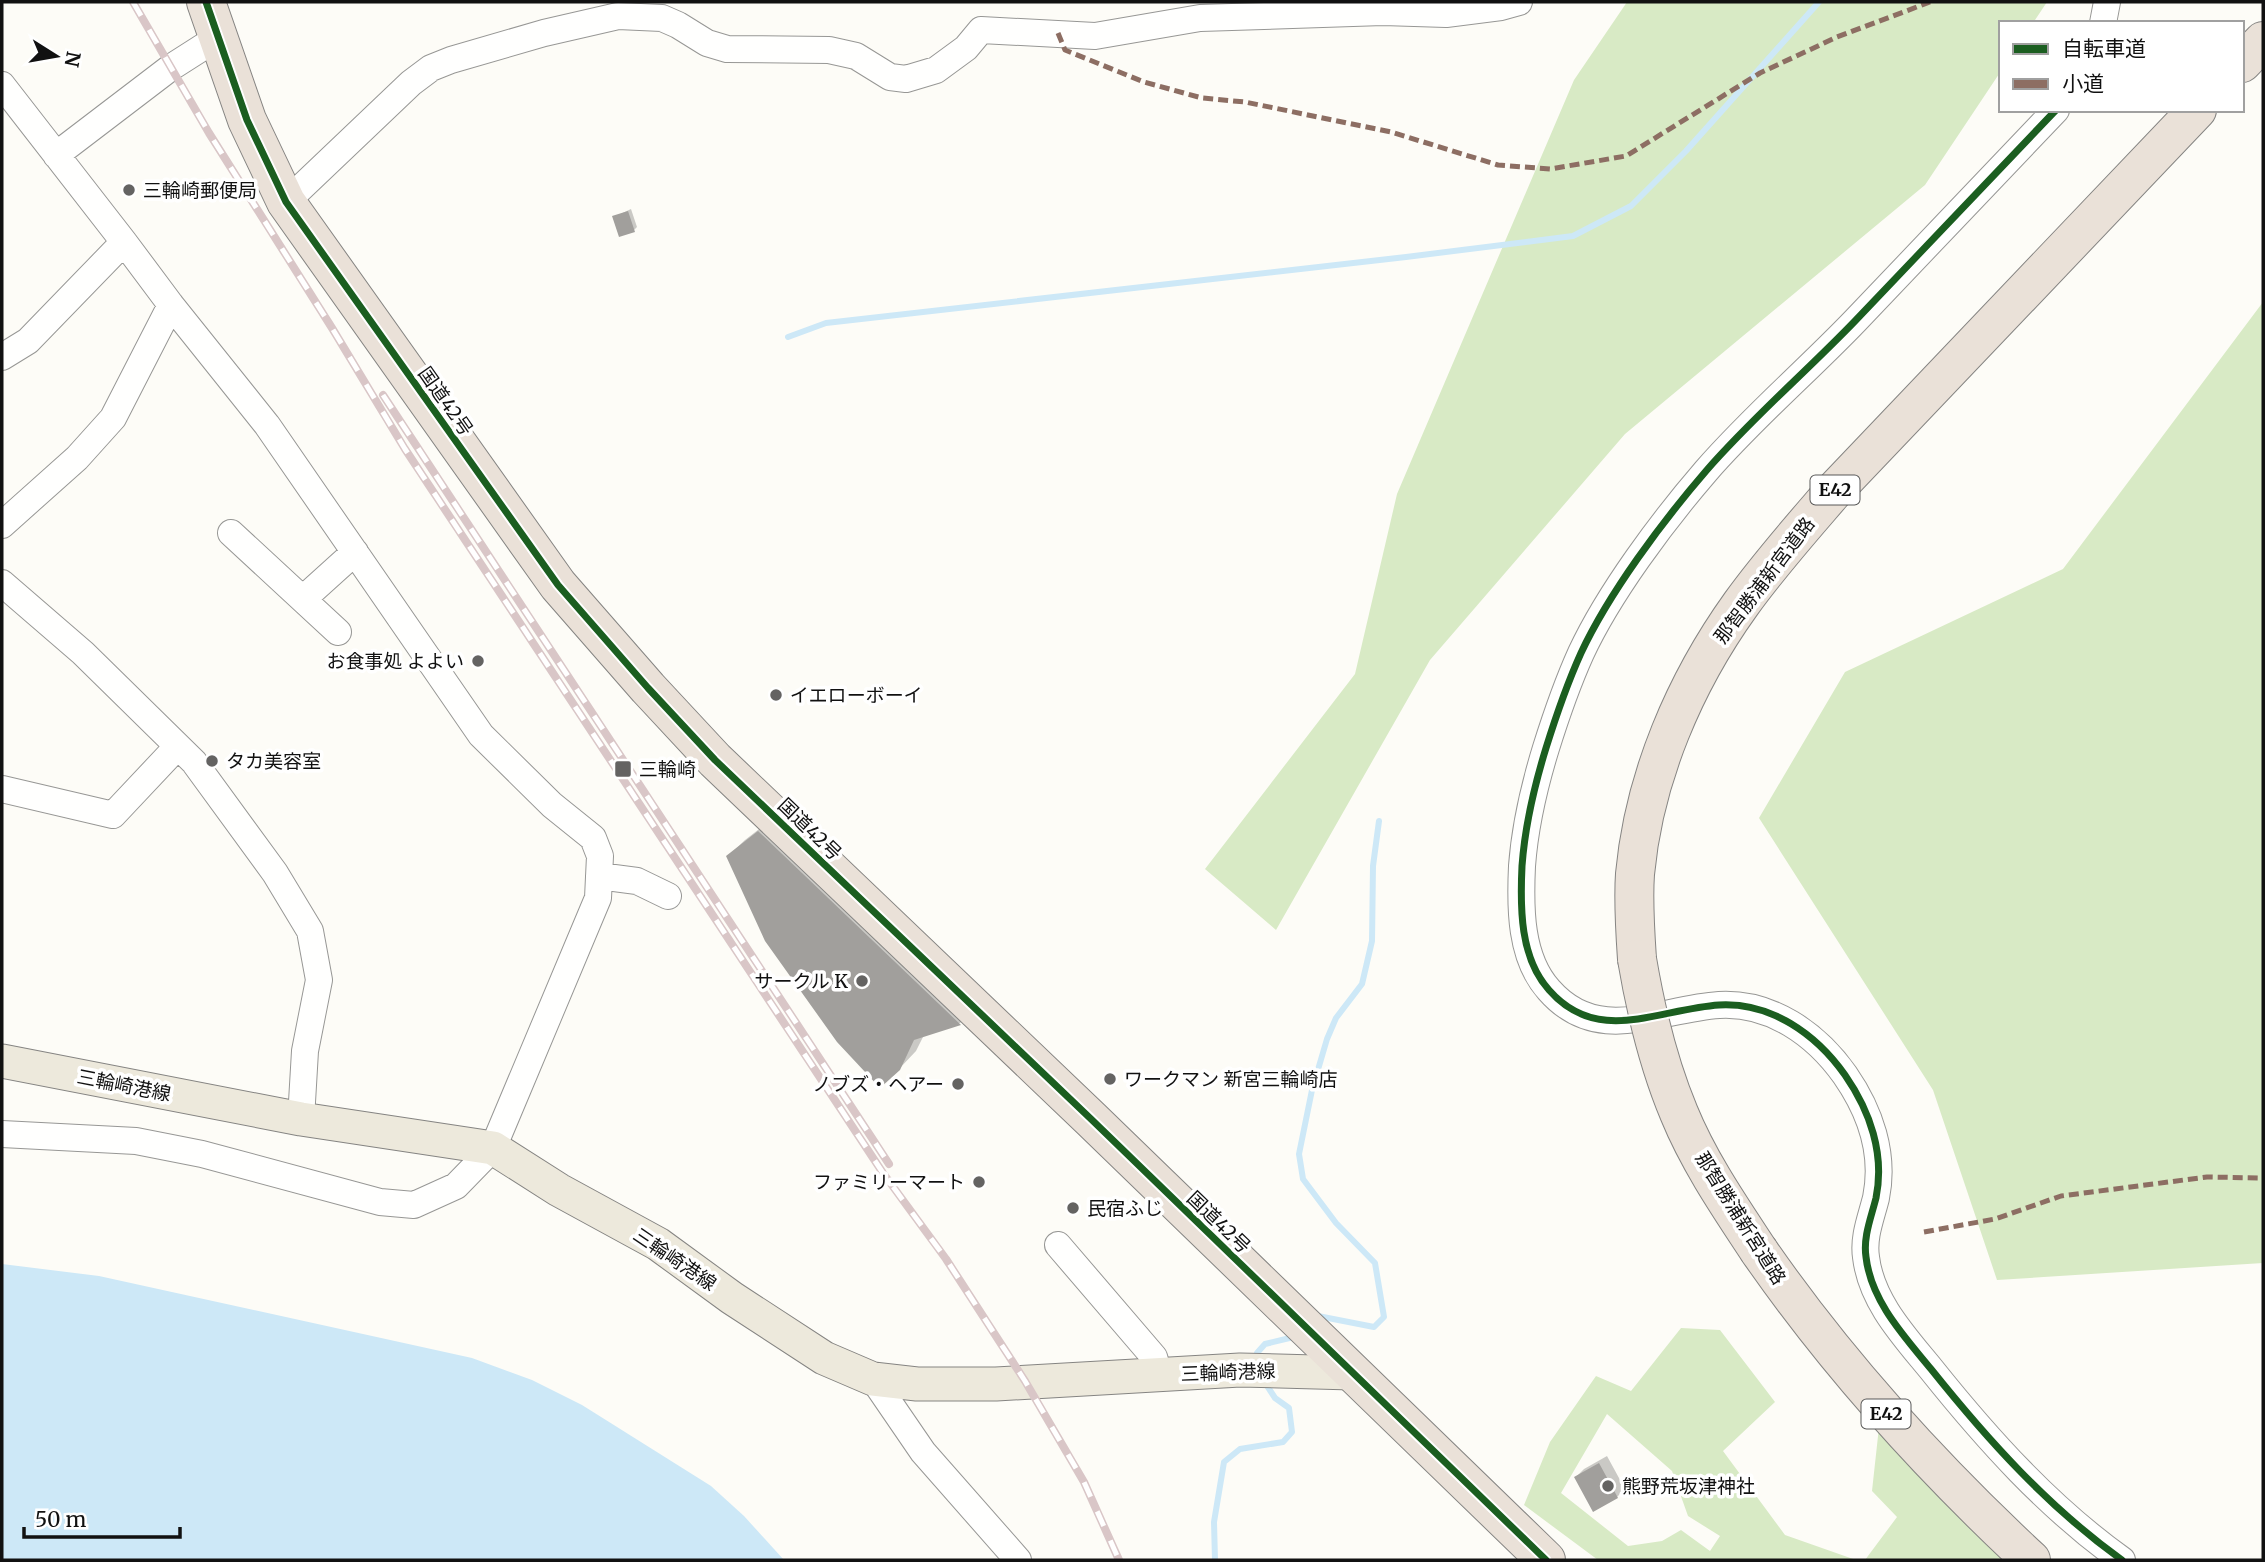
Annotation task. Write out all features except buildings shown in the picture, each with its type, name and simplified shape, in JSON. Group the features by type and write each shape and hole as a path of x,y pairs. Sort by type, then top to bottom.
{"highway":[{"name":"国道42号","path":"206,2 247,120 286,201 558,585 715,760 1546,1560"},
{"path":"2244,61 2263,41"},
{"name":"那智勝浦新宮道路","path":"2031,1560 1979,1512 1875,1402 1798,1308 1716,1186 1680,1115 1659,1060 1645,1007 1637,959 1635,874 1642,827 1667,740 1688,694 1740,605 1778,555 1832,493 2195,112"}],"main road":[{"name":"三輪崎港線","path":"2,1061 301,1119 493,1148 559,1189 658,1244 732,1298 824,1358 873,1379 917,1384 996,1384 1240,1370 1352,1373"}],"street":[{"path":"286,201 430,68 544,33 618,16 662,18 707,43 727,49 829,50 856,56 890,76 906,79 936,70 966,48 981,30 1095,36 1200,18 1383,12 1446,14 1519,2"},
{"path":"2103,21 2107,2"},
{"path":"56,155 170,68 218,38"},
{"path":"2,85 267,425 481,735 552,805 593,838 600,856 598,898 493,1148 456,1185 414,1205 380,1202 202,1154 136,1141 2,1134"},
{"path":"2054,112 1853,323 1707,470 1660,527 1610,602 1581,653 1556,718 1531,799 1523,849 1522,917 1535,974 1561,1004 1583,1015 1618,1023 1720,1005 1749,1007 1786,1020 1809,1034 1829,1054 1861,1100 1880,1156 1877,1191 1866,1235 1866,1258 1874,1289 1887,1311 1983,1433 2054,1506 2122,1560"},
{"path":"2,357 28,341 124,242"},
{"path":"2,525 77,458 113,418 171,305"},
{"path":"232,533 338,632"},
{"path":"303,599 355,552"},
{"path":"2,583 83,653 194,762 275,873 310,931 319,980 306,1051 301,1119"},
{"path":"2,789 113,815 177,747"},
{"path":"599,876 637,881 668,895"},
{"path":"1058,1245 1154,1357 1159,1374"},
{"path":"873,1379 923,1452 1018,1560"}],"green space":[{"path":"1627,2 2047,2 2034,21 1999,21 1999,74 1925,185 1625,434 1430,660 1276,930 1205,869 1355,674 1397,494 1574,80"},
{"path":"2263,302 2263,1263 1997,1280 1933,1090 1759,818 1845,672 2063,569"},
{"path":"1681,1328 1720,1330 1775,1402 1723,1451 1785,1535 1856,1560 1598,1560 1524,1505 1550,1442 1596,1376 1631,1391","holes":["1607,1414 1672,1471 1688,1516 1720,1536 1710,1551 1681,1530 1662,1541 1628,1546 1561,1493"]},
{"path":"1879,1427 2003,1560 1865,1560 1897,1517 1872,1491"}],"water":[{"path":"2,1264 99,1276 472,1358 532,1380 582,1405 711,1486 744,1516 784,1560 2,1560"}],"waterway":[{"path":"788,337 826,323 1573,236 1631,206 1686,151 1819,2"},
{"path":"1318,1316 1374,1327 1384,1317 1375,1263 1336,1223 1303,1179 1299,1154 1312,1090 1327,1039 1336,1018 1362,984 1372,941 1373,866 1379,821"},
{"path":"1259,1360 1257,1353 1265,1344 1298,1336"},
{"path":"1215,1560 1214,1522 1224,1462 1240,1449 1283,1442 1292,1432 1289,1408 1275,1398 1264,1381"}],"railway":[{"path":"133,2 209,133 405,449 883,1173 946,1259 1025,1381 1084,1482 1119,1560"},
{"path":"383,395 889,1164"}],"marked path":[{"path":"1058,33 1065,50 1144,82 1202,98 1245,102 1391,132 1498,165 1550,169 1626,156 1760,73 1837,37 1930,2"},
{"path":"1924,1232 1995,1219 2061,1196 2207,1177 2263,1178"}],"cycle path":[{"path":"206,2 247,120 286,202 558,585 715,760 1091,1119 1546,1560"},
{"path":"2054,112 1855,321 1724,451 1672,513 1621,582 1581,653 1562,700 1542,763 1525,836 1521,899 1524,932 1532,963 1549,990 1568,1007 1588,1017 1630,1020 1696,1008 1738,1005 1774,1015 1791,1024 1806,1034 1833,1060 1862,1103 1877,1149 1878,1182 1865,1250 1874,1288 1890,1317 1952,1395 2020,1471 2069,1518 2122,1560"}],"place":[{"name":"三輪崎郵便局","path":"129,190"},
{"name":"お食事処 よよい","path":"478,661"},
{"name":"イエローボーイ","path":"776,695"},
{"name":"タカ美容室","path":"212,761"},
{"name":"三輪崎","path":"623,769"},
{"name":"サークル K","path":"862,981"},
{"name":"ワークマン 新宮三輪崎店","path":"1110,1079"},
{"name":"ノブズ・ヘアー","path":"958,1084"},
{"name":"ファミリーマート","path":"979,1182"},
{"name":"民宿ふじ","path":"1073,1208"},
{"name":"熊野荒坂津神社","path":"1608,1486"}]}
